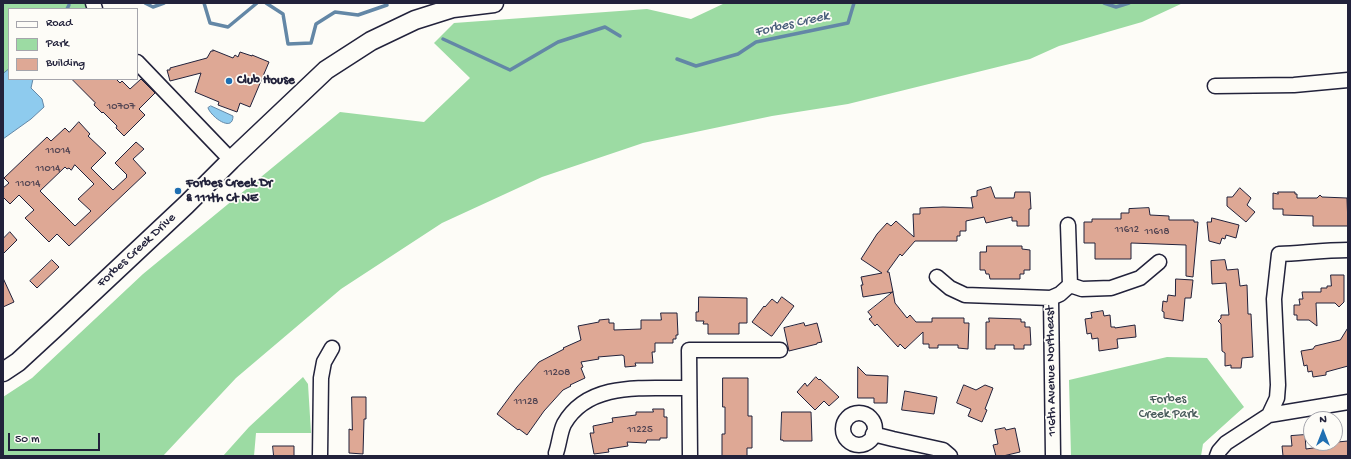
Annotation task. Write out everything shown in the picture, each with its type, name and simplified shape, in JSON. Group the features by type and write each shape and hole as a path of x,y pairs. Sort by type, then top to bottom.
{"street":[{"name":"Forbes Creek Drive","path":"3,372 18,362 56,327 186,205 326,70 371,41 415,20 453,6 494,3"},
{"path":"138,63 231,160"},
{"path":"1215,86 1294,85 1348,80"},
{"path":"1068,225 1070,285 1082,289 1111,288 1140,278 1159,262"},
{"path":"1269,415 1277,398 1278,386 1274,299 1279,254 1327,250 1348,250"},
{"path":"937,277 950,288 964,295 1051,298"},
{"name":"116th Avenue Northeast","path":"1053,456 1051,298 1060,294 1070,285"},
{"path":"320,456 321,378 324,362 332,348"},
{"path":"690,456 689,350 780,350"},
{"path":"556,454 564,425 578,406 600,394 623,389 690,388"},
{"path":"1217,456 1219,451 1226,443 1269,415 1348,403 1348,396"},
{"path":"873,434 943,450 950,456"}],"green space":[{"path":"3,3 88,3 88,8 8,8 9,80 3,105"},
{"path":"725,3 1183,3 1142,22 1059,46 1030,59 848,104 772,116 643,143 542,177 442,223 341,289 236,378 163,456 3,456 3,397 32,378 143,274 340,112 424,122 470,78 434,43 454,23 647,9 691,19"},
{"name":"Forbes Creek Park","path":"1167,357 1207,358 1244,407 1203,444 1201,456 1071,456 1069,380"},
{"path":"303,377 308,384 311,433 256,433 254,456 223,456 249,427"}],"water":[{"path":"8,70 8,80 33,80 31,88 42,99 44,107 31,119 3,139 3,74"},
{"path":"211,106 233,116 232,121 230,123 226,123 217,119 208,108"}],"building":[{"name":"Club House","path":"213,50 233,58 235,55 238,57 240,52 269,62 250,107 240,103 237,112 218,105 219,102 195,92 201,73 170,81 167,70 207,58"},
{"path":"141,79 155,93 139,109 145,115 124,136 116,128 117,126 94,105 95,103 73,80 117,80 120,83 122,81 130,89"},
{"path":"79,122 90,134 88,136 106,153 91,168 113,190 127,177 127,175 115,163 136,142 144,149 133,159 146,173 69,246 57,234 49,242 25,218 34,210 19,195 10,204 3,197 3,188 9,183 4,178 47,137 51,141 65,128 69,132","holes":["75,165 94,184 78,199 91,211 75,226 40,191 65,167 71,170"]},
{"path":"991,187 995,198 1014,198 1015,192 1030,192 1031,209 1029,209 1029,226 1017,226 1017,221 1012,221 1012,217 986,223 984,217 966,221 966,231 960,231 960,236 957,236 957,241 915,241 902,256 900,254 887,272 889,272 893,292 863,297 861,277 882,273 861,259 877,234 887,223 891,226 896,221 914,237 913,214 920,214 920,208 973,208 971,197 977,196 977,191"},
{"path":"1240,188 1251,198 1247,205 1255,212 1246,222 1227,206 1227,197 1232,197"},
{"path":"1278,192 1295,192 1295,194 1297,194 1297,198 1317,198 1320,195 1322,197 1347,198 1348,226 1313,226 1313,216 1283,215 1283,209 1273,209 1273,193 1278,194"},
{"path":"1149,208 1150,215 1169,216 1169,220 1194,220 1194,222 1198,222 1193,277 1186,276 1186,245 1131,243 1131,259 1095,259 1095,243 1084,243 1084,222 1092,222 1092,219 1121,219 1121,213 1129,213 1129,209"},
{"path":"1212,218 1239,225 1236,238 1226,235 1225,239 1222,238 1220,244 1209,241 1207,222 1211,222"},
{"path":"10,232 17,240 3,254 3,239"},
{"path":"987,246 1022,246 1022,249 1030,250 1030,270 1024,270 1024,274 1020,274 1020,279 990,279 989,274 986,274 985,270 980,270 980,252 986,252"},
{"path":"52,260 59,267 37,288 30,281"},
{"path":"1225,260 1227,270 1238,269 1240,286 1247,285 1248,314 1251,314 1253,357 1242,358 1241,368 1231,368 1231,365 1225,366 1225,353 1222,351 1221,324 1218,321 1221,318 1221,315 1229,315 1226,283 1212,284 1211,261"},
{"path":"1331,275 1344,275 1344,302 1339,307 1335,303 1316,303 1317,326 1309,320 1297,320 1297,315 1294,315 1294,305 1300,305 1299,299 1303,299 1302,292 1321,292 1321,288 1331,286"},
{"path":"3,278 14,302 3,307"},
{"path":"1176,279 1193,280 1191,298 1185,298 1183,321 1164,318 1164,312 1162,311 1163,301 1167,302 1168,295 1175,296"},
{"path":"893,292 895,303 907,318 910,315 916,322 932,322 932,318 964,318 964,323 969,323 968,349 958,348 958,345 938,345 938,348 929,348 929,344 923,344 923,332 905,349 900,344 898,347 877,324 875,326 869,319 872,317 868,312"},
{"path":"699,297 747,298 747,323 739,323 739,334 708,334 708,324 703,324 704,321 696,321"},
{"path":"782,297 794,306 771,336 752,322 764,306 765,307 772,299 777,303"},
{"path":"1103,311 1104,316 1110,315 1111,327 1115,328 1135,325 1136,337 1117,339 1118,348 1099,351 1098,338 1092,339 1091,333 1087,334 1085,319 1092,318 1091,313"},
{"path":"661,313 677,313 678,335 676,335 676,339 673,339 673,343 655,343 655,352 652,352 653,363 635,363 636,366 625,367 624,356 622,355 598,357 599,359 581,362 583,367 581,368 585,378 563,390 544,411 527,435 497,414 517,387 539,362 564,349 563,348 581,340 578,326 599,322 599,320 609,319 609,323 614,323 614,330 641,329 641,320 661,320"},
{"path":"989,318 1021,319 1021,322 1025,322 1025,327 1030,327 1031,345 1024,345 1024,349 1014,349 1014,345 995,345 995,349 986,349 986,322 989,322"},
{"path":"804,323 805,326 817,323 822,342 789,351 784,328"},
{"path":"1348,328 1348,366 1326,372 1326,375 1313,377 1312,371 1308,372 1307,365 1304,366 1301,351 1313,349 1315,346 1340,340"},
{"path":"858,367 866,375 888,376 887,403 874,403 874,398 858,398"},
{"path":"816,377 839,397 829,406 824,401 815,410 797,392 805,383 807,386"},
{"path":"723,378 748,378 748,416 752,416 752,448 747,448 747,456 722,456 722,434 725,434"},
{"path":"964,385 976,390 985,385 993,388 982,422 968,416 971,409 957,403"},
{"path":"905,391 937,397 934,414 902,410"},
{"path":"352,397 366,397 363,454 349,453 349,429 352,430"},
{"path":"653,409 664,409 664,417 667,417 667,438 660,438 660,440 647,440 646,443 627,442 628,446 608,449 609,452 594,454 590,433 594,433 593,426 613,422 612,418 636,415 636,412 653,412"},
{"path":"782,412 811,412 812,441 781,440"},
{"path":"1005,428 1006,430 1015,428 1020,452 996,456 993,445 998,444 995,430"},
{"path":"1303,435 1303,451 1343,451 1343,441 1348,441 1348,456 1283,456 1282,446 1292,446 1291,436"},
{"path":"273,446 294,446 294,456 274,456"}],"waterway":[{"name":"Forbes Creek","path":"145,3 153,7 164,3"},
{"name":"Forbes Creek","path":"204,3 210,23 228,27 257,3"},
{"name":"Forbes Creek","path":"266,3 283,14 288,44 311,43 316,24 335,12 358,15 387,5"},
{"name":"Forbes Creek","path":"677,59 696,66 738,54 756,42 848,23 854,3"},
{"name":"Forbes Creek","path":"1104,3 1116,7 1129,3"},
{"name":"Forbes Creek","path":"443,39 510,70 558,42 605,27 620,36"}],"place":[{"name":"Club House","path":"229,81"},
{"name":"Forbes Creek Dr & 111th Ct NE","path":"178,191"}]}
